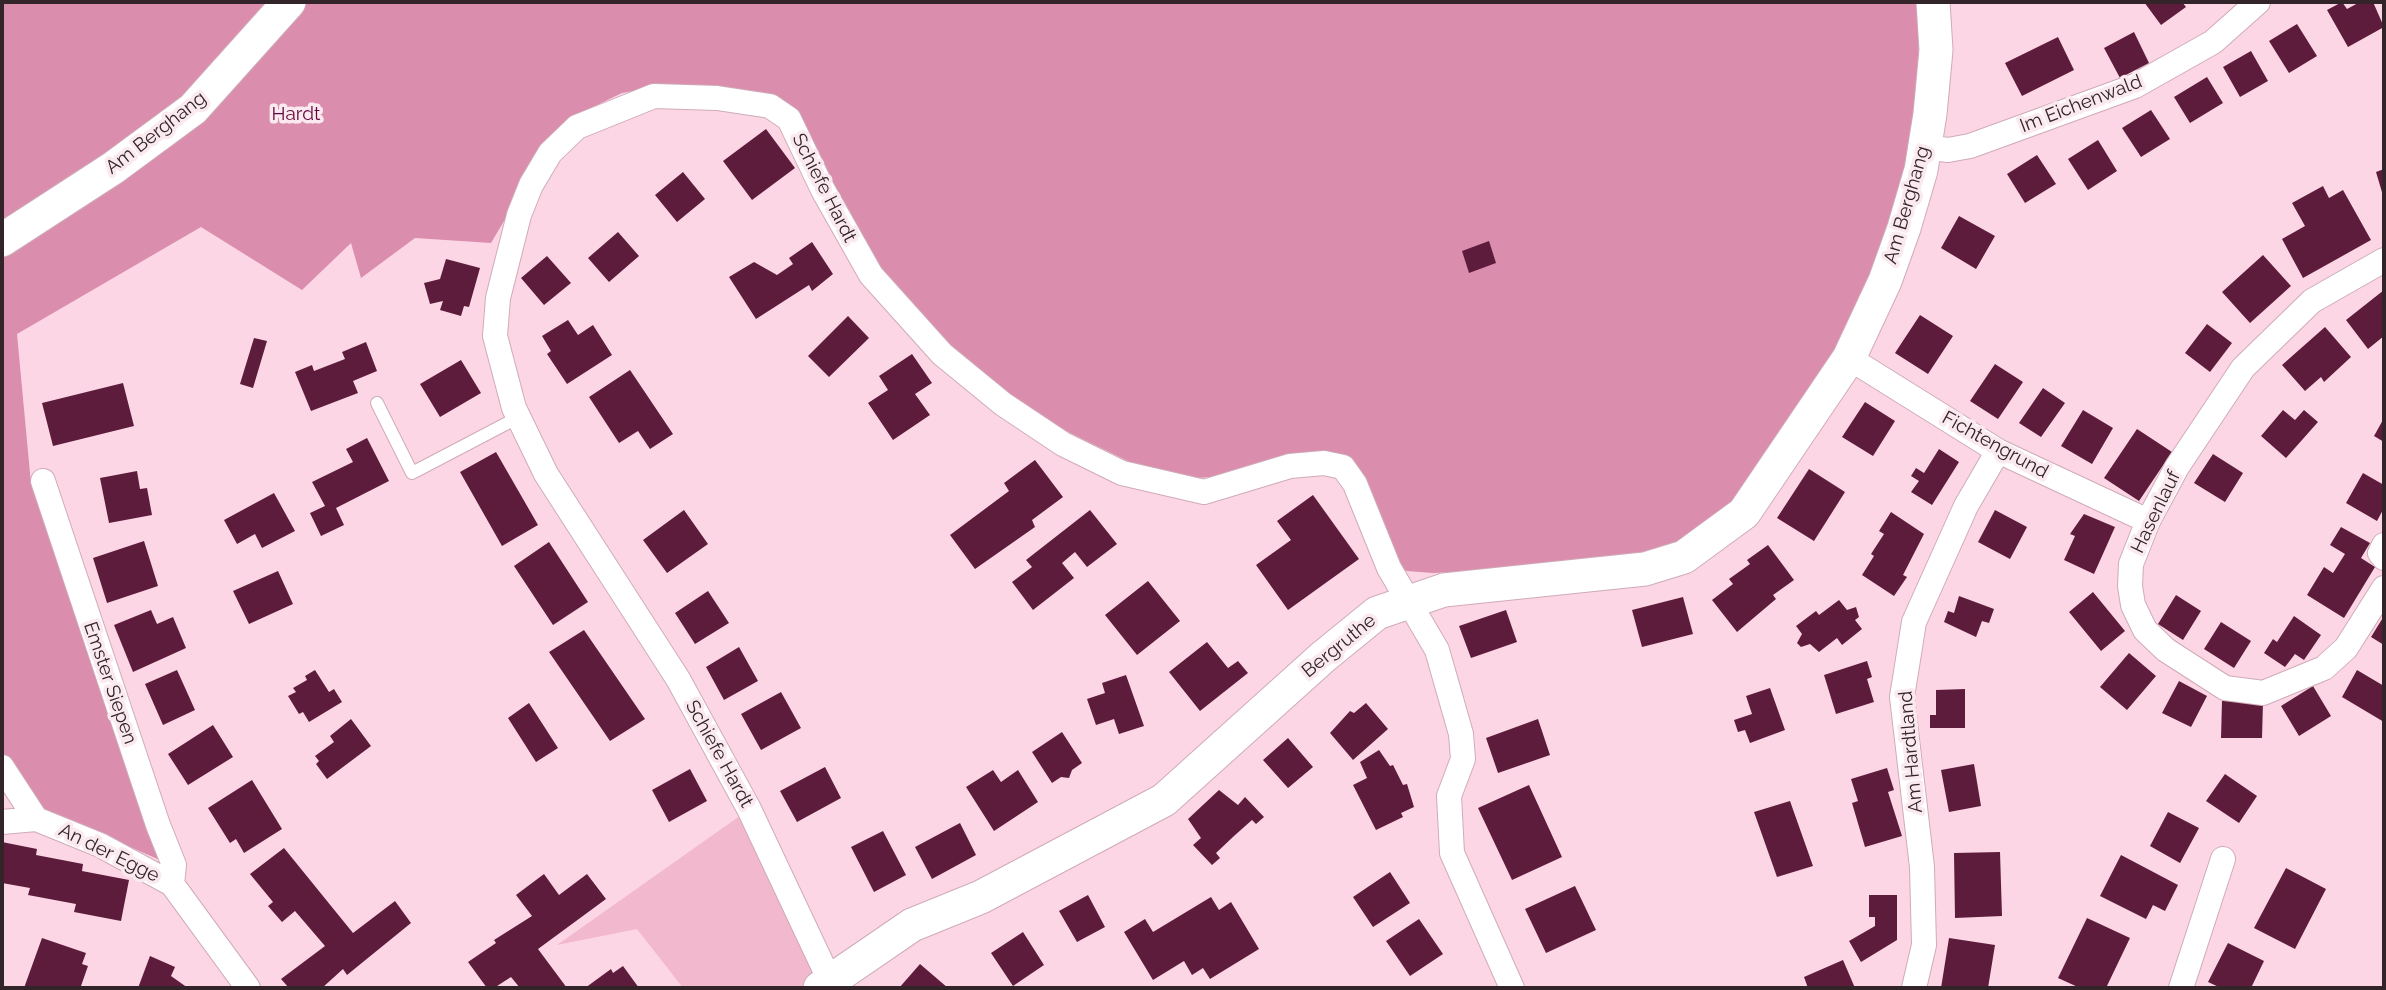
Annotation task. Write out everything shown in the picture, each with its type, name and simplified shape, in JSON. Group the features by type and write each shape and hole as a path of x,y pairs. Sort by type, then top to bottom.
{"street":[{"name":"Am Berghang","path":"2,240 113,168 192,109 289,2"},
{"name":"Am Berghang","path":"1849,358 1885,281 1904,228 1924,148 1934,78 1933,2"},
{"name":"Im Eichenwald","path":"1924,148 1948,150 1970,146 2135,86 2213,42 2258,2"},
{"name":"Schiefe Hardt","path":"829,986 749,809 678,679 547,474 519,417 503,374 495,336 498,298 519,215 531,185 550,153 577,127 654,96 717,98 770,106 789,119 822,190 870,275 942,354 1003,404 1063,444 1122,473 1205,492 1290,466 1324,463 1343,467 1355,484 1389,568 1410,600"},
{"name":"Hasenlauf","path":"2384,260 2312,301 2244,368 2177,467 2148,521 2131,564 2130,586 2145,630 2166,650 2225,688 2263,693 2324,668 2346,648 2384,587"},
{"name":"Fichtengrund","path":"1849,358 1998,451 2148,521"},
{"name":"Bergruthe","path":"829,986 912,925 981,898 1164,800 1377,613 1444,590 1634,571 1684,556 1744,513 1849,358"},
{"name":"Am Hardtland","path":"1914,988 1924,945 1922,867 1902,697 1904,684 1914,622 1966,506 1998,451"},
{"name":"Emster Siepen","path":"43,481 158,825 174,865 172,884"},
{"path":"2384,545 2380,553 2384,558"},
{"path":"1410,600 1437,650 1461,734 1463,760 1449,796 1452,853 1512,988"},
{"path":"2,767 36,819"},
{"name":"An der Egge","path":"2,822 36,819 100,845 172,884 248,988"},
{"path":"2181,988 2223,859"}],"lane":[{"path":"377,403 412,473 519,417"}],"shaded area":[{"path":"744,813 820,988 683,988 637,929 557,945"}],"green space":[{"name":"Hardt","path":"2,2 1919,2 1918,121 1884,255 1812,394 1736,507 1680,548 1585,566 1433,573 1407,571 1397,567 1353,467 1183,479 1140,467 1066,431 1005,394 953,351 906,304 875,260 782,103 657,87 622,93 591,108 507,216 491,243 415,238 361,278 351,243 302,290 201,227 17,334 31,484 162,861 42,808 2,754"}],"building":[{"path":"2144,2 2182,2 2186,7 2161,25"},
{"path":"2342,2 2347,9 2360,2 2373,2 2384,27 2348,47 2327,10"},
{"path":"2297,24 2317,56 2289,73 2269,41"},
{"path":"2134,32 2149,63 2120,78 2104,48"},
{"path":"2058,37 2074,70 2022,96 2005,63"},
{"path":"2251,51 2268,81 2240,97 2223,67"},
{"path":"2207,77 2223,103 2190,123 2174,97"},
{"path":"2151,110 2170,139 2141,157 2122,128"},
{"path":"766,129 795,168 752,200 723,161"},
{"path":"2098,140 2117,171 2088,190 2068,159"},
{"path":"2037,155 2056,184 2025,203 2007,174"},
{"path":"2384,169 2384,199 2376,172"},
{"path":"683,172 705,199 677,222 655,195"},
{"path":"2323,186 2329,198 2343,190 2371,240 2303,278 2282,239 2305,226 2292,203"},
{"path":"1959,216 1995,236 1976,269 1941,248"},
{"path":"618,232 639,256 609,282 588,258"},
{"path":"1489,241 1496,263 1469,273 1462,251"},
{"path":"812,242 833,274 812,291 809,285 756,319 729,277 754,262 777,275 793,264 789,258"},
{"path":"2263,255 2291,286 2250,323 2222,292"},
{"path":"547,256 571,283 544,305 521,278"},
{"path":"446,259 480,268 469,307 464,306 461,316 440,310 443,301 430,304 424,283 440,279"},
{"path":"2384,290 2384,336 2368,349 2346,320"},
{"path":"1920,315 1953,336 1928,374 1895,353"},
{"path":"848,316 869,338 829,377 808,356"},
{"path":"568,320 578,335 593,325 612,355 567,384 547,354 551,351 542,336"},
{"path":"2207,324 2232,343 2210,372 2185,353"},
{"path":"2325,327 2351,357 2324,382 2321,377 2305,391 2282,365"},
{"path":"254,338 267,341 253,388 240,384"},
{"path":"366,342 377,371 353,381 358,393 311,411 295,372 312,365 314,371 345,359 342,352"},
{"path":"912,354 932,383 915,394 930,415 893,440 868,403 888,390 879,376"},
{"path":"461,360 481,393 440,417 420,384"},
{"path":"1995,364 2023,382 1998,419 1970,401"},
{"path":"630,370 673,434 650,449 638,431 619,443 589,397"},
{"path":"123,383 134,426 53,446 42,403"},
{"path":"2043,388 2065,403 2041,437 2019,423"},
{"path":"1865,402 1895,421 1873,456 1842,437"},
{"path":"2083,410 2113,428 2092,464 2061,446"},
{"path":"2283,410 2295,420 2304,410 2318,422 2286,458 2261,436"},
{"path":"2384,418 2384,442 2374,436"},
{"path":"2137,429 2172,452 2139,501 2104,478"},
{"path":"367,438 389,481 336,508 344,525 321,536 310,513 325,506 312,482 353,462 346,449"},
{"path":"1939,449 1959,462 1932,505 1911,492 1919,481 1911,476 1916,468 1924,473"},
{"path":"496,452 538,525 502,546 460,472"},
{"path":"2213,454 2243,473 2225,502 2194,483"},
{"path":"1035,460 1063,497 1032,520 1035,527 975,569 950,535 1009,491 1004,483"},
{"path":"1809,469 1845,492 1814,541 1777,518"},
{"path":"137,471 140,489 147,488 152,515 109,523 100,478"},
{"path":"2363,473 2384,485 2384,508 2377,521 2346,503"},
{"path":"274,493 295,531 262,548 255,534 237,544 224,520"},
{"path":"1313,495 1359,559 1288,610 1256,565 1291,540 1277,521"},
{"path":"684,510 708,544 667,573 643,540"},
{"path":"1090,510 1117,544 1087,567 1075,552 1062,563 1074,578 1033,610 1012,582 1032,567 1026,560"},
{"path":"1995,510 2027,527 2010,559 1978,542"},
{"path":"1891,512 1924,534 1903,575 1907,577 1894,596 1862,575 1884,534 1879,531"},
{"path":"2084,514 2115,527 2094,574 2064,560 2075,536 2070,534"},
{"path":"2341,527 2370,543 2361,558 2375,567 2344,618 2307,595 2324,567 2333,573 2345,554 2330,545"},
{"path":"144,541 158,586 107,603 93,558"},
{"path":"549,542 588,602 553,625 514,566"},
{"path":"1768,545 1794,580 1773,595 1776,599 1737,632 1712,600 1733,584 1729,579 1750,564 1747,560"},
{"path":"278,571 293,604 249,624 233,591"},
{"path":"1148,581 1180,621 1137,655 1105,615"},
{"path":"708,591 729,623 695,644 675,613"},
{"path":"2093,592 2125,631 2101,651 2069,612"},
{"path":"2176,595 2201,611 2183,640 2158,624"},
{"path":"1959,596 1994,609 1989,623 1982,621 1976,637 1944,622 1948,611 1954,613"},
{"path":"1683,597 1693,634 1642,647 1632,610"},
{"path":"1839,600 1847,610 1856,607 1859,617 1855,620 1862,629 1842,645 1837,638 1819,652 1810,644 1801,647 1797,643 1802,634 1796,626 1816,611 1819,615"},
{"path":"151,610 157,624 173,617 186,648 133,672 114,625"},
{"path":"1506,610 1517,642 1471,658 1459,626"},
{"path":"2294,616 2321,635 2304,660 2295,654 2285,667 2264,653 2273,639 2277,642"},
{"path":"2384,616 2384,645 2371,637"},
{"path":"2221,622 2251,641 2234,668 2204,649"},
{"path":"584,630 645,719 610,741 549,652"},
{"path":"1207,642 1228,668 1238,661 1248,673 1200,711 1169,672"},
{"path":"739,647 758,681 724,700 706,667"},
{"path":"2129,653 2156,676 2127,710 2100,687"},
{"path":"1867,661 1872,677 1867,679 1874,702 1836,714 1824,675"},
{"path":"177,670 195,710 163,725 145,684"},
{"path":"315,670 329,692 334,689 342,702 309,722 303,712 299,714 288,696 296,692 293,688 307,680 305,676"},
{"path":"2357,670 2384,686 2384,722 2342,697"},
{"path":"1126,675 1144,726 1119,734 1114,719 1096,725 1087,699 1105,693 1102,683"},
{"path":"2179,681 2207,696 2191,727 2162,713"},
{"path":"2313,686 2331,716 2299,736 2281,706"},
{"path":"1770,688 1785,730 1750,743 1745,730 1738,732 1734,720 1752,714 1746,696"},
{"path":"1965,689 1965,728 1930,728 1930,715 1936,715 1936,690"},
{"path":"781,692 801,728 761,750 741,714"},
{"path":"2222,701 2263,702 2262,738 2221,738"},
{"path":"529,703 558,748 536,762 508,718"},
{"path":"1366,703 1388,729 1353,760 1330,733 1350,711 1354,713"},
{"path":"351,719 371,746 327,779 316,764 319,761 315,756 334,742 330,736"},
{"path":"1538,719 1550,755 1498,773 1486,738"},
{"path":"213,725 233,757 188,785 168,754"},
{"path":"1062,732 1082,763 1072,770 1069,778 1061,777 1052,783 1032,752"},
{"path":"1288,738 1313,767 1288,788 1263,760"},
{"path":"1379,750 1390,766 1393,765 1403,785 1407,784 1414,807 1401,813 1403,817 1376,830 1353,785 1367,778 1360,762"},
{"path":"1974,764 1981,806 1949,812 1941,770"},
{"path":"825,767 841,798 797,822 780,791"},
{"path":"1887,768 1894,790 1888,792 1902,836 1865,847 1852,803 1858,801 1851,779"},
{"path":"690,769 707,801 669,822 652,790"},
{"path":"993,770 1001,782 1018,770 1038,802 994,831 966,787"},
{"path":"2225,774 2257,796 2239,823 2206,801"},
{"path":"252,780 282,829 244,853 236,839 230,843 208,808"},
{"path":"1529,785 1562,857 1512,880 1478,808"},
{"path":"1219,790 1238,805 1245,797 1264,817 1256,824 1252,820 1234,836 1216,853 1220,858 1212,865 1193,845 1201,838 1188,819"},
{"path":"1790,801 1813,866 1777,877 1754,812"},
{"path":"2168,812 2199,828 2180,863 2150,846"},
{"path":"960,823 976,855 932,879 915,847"},
{"path":"883,831 906,875 874,892 851,847"},
{"path":"2,842 37,849 36,855 83,864 82,871 129,880 121,921 74,912 76,904 28,895 30,888 2,883"},
{"path":"284,848 353,933 395,901 411,923 347,975 343,969 322,988 289,988 281,979 325,946 295,911 282,922 268,906 273,902 250,874"},
{"path":"2000,852 2002,916 1955,918 1954,853"},
{"path":"2121,855 2178,885 2165,911 2153,905 2146,919 2100,896"},
{"path":"2286,868 2326,889 2295,949 2254,928"},
{"path":"1390,872 1410,903 1373,927 1353,897"},
{"path":"544,874 559,895 587,874 606,899 538,949 567,988 520,988 511,977 494,988 487,988 468,962 496,943 494,940 532,916 516,895"},
{"path":"1575,886 1596,930 1546,953 1525,909"},
{"path":"1088,895 1105,927 1077,942 1059,911"},
{"path":"1869,895 1897,895 1897,940 1861,962 1849,941 1875,926 1875,917 1869,917"},
{"path":"1211,897 1219,910 1231,902 1259,949 1210,979 1203,968 1192,975 1184,961 1153,980 1124,932 1145,919 1153,932"},
{"path":"2087,918 2130,938 2106,988 2080,988 2058,978"},
{"path":"1419,919 1443,954 1410,976 1386,941"},
{"path":"1023,932 1044,965 1013,986 991,953"},
{"path":"42,938 86,953 82,964 88,966 81,986 24,988"},
{"path":"1949,938 1995,945 1988,988 1941,988"},
{"path":"2228,943 2264,961 2251,988 2221,988 2208,982"},
{"path":"150,956 175,967 171,976 188,988 138,988"},
{"path":"1843,960 1855,988 1808,988 1804,977"},
{"path":"920,964 948,988 899,988"},
{"path":"623,966 639,988 585,988 611,969 613,973"}]}
